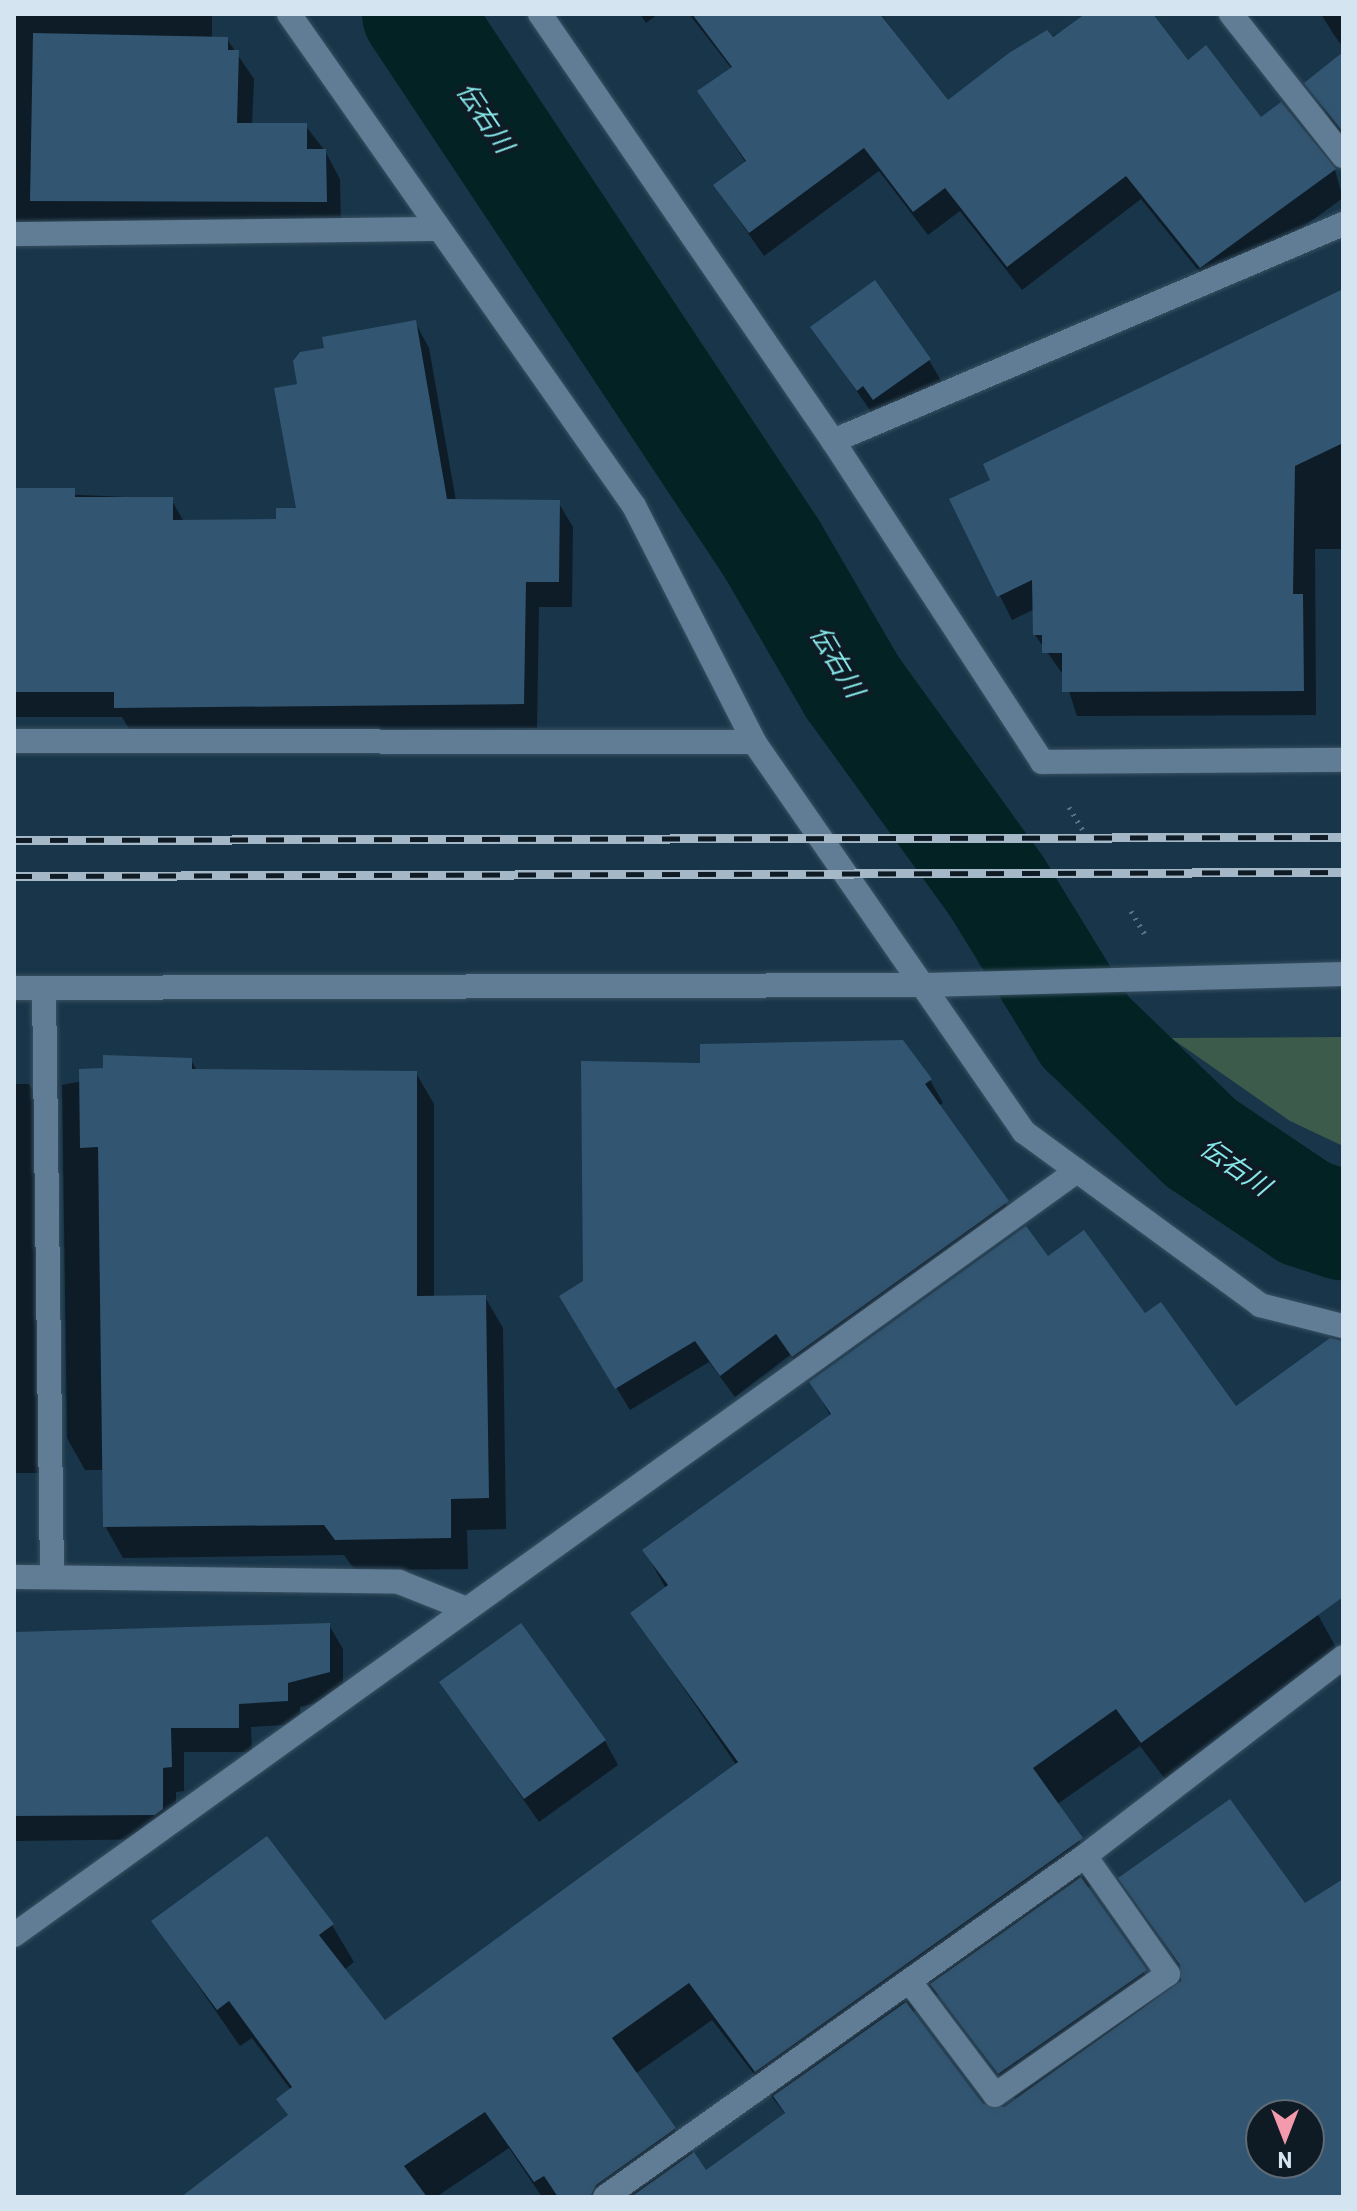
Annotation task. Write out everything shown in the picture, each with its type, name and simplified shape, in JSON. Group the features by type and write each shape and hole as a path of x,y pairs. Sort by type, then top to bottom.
{"street":[{"path":"289,14 634,506 754,742 928,985 1024,1132 1260,1305 1343,1326"},
{"path":"540,14 833,441 1042,762 1343,760"},
{"path":"1231,14 1343,156"},
{"path":"833,441 1343,224"},
{"path":"14,234 437,229"},
{"path":"14,741 754,742"},
{"path":"14,988 928,985 1343,974"},
{"path":"44,988 52,1576"},
{"path":"14,1935 462,1607 1077,1171"},
{"path":"14,1577 399,1582 462,1607"},
{"path":"605,2197 1085,1856 1343,1657"},
{"path":"910,1982 995,2095 1168,1974 1085,1856"}],"green space":[{"path":"1343,1037 1343,1146 1290,1121 1171,1038"}],"building":[{"path":"692,14 880,14 948,100 1009,53 1047,30 1053,37 1085,14 1153,14 1188,60 1206,45 1261,117 1281,102 1336,169 1200,268 1126,176 1007,267 945,188 913,212 864,148 749,233 713,185 746,161 697,91 732,67"},
{"path":"33,33 228,37 228,50 239,50 237,123 307,123 307,149 326,149 327,202 30,201"},
{"path":"1343,52 1343,132 1304,83"},
{"path":"875,280 931,359 873,400 863,386 857,391 810,327"},
{"path":"1343,289 1343,443 1295,466 1293,594 1303,594 1304,691 1062,692 1062,653 1042,653 1042,635 1033,635 1032,580 997,597 949,499 990,480 983,464"},
{"path":"416,320 447,499 560,500 559,582 526,582 524,704 114,708 114,692 14,692 14,488 75,488 75,497 173,497 173,520 276,519 276,508 296,508 274,388 297,384 293,361 300,352 324,348 322,337"},
{"path":"903,1040 932,1079 925,1084 1009,1201 792,1357 776,1334 720,1376 695,1341 615,1389 559,1296 583,1281 581,1061 700,1063 700,1044"},
{"path":"103,1055 192,1058 192,1069 417,1071 417,1296 486,1295 489,1498 451,1499 451,1538 335,1540 324,1525 103,1527 98,1147 80,1148 79,1069 103,1068"},
{"path":"1026,1226 1048,1256 1084,1230 1145,1313 1161,1302 1236,1406 1330,1338 1343,1341 1343,1597 1141,1743 1116,1709 1033,1768 1083,1838 755,2072 689,1983 612,2038 676,2128 596,2185 590,2197 558,2197 544,2176 534,2182 485,2112 404,2166 427,2197 181,2197 288,2115 276,2099 292,2087 229,2001 217,2010 151,1921 267,1836 334,1924 319,1935 385,2020 738,1762 630,1613 668,1585 642,1550 831,1414 809,1382"},
{"path":"330,1623 330,1672 288,1683 288,1701 239,1704 239,1728 171,1728 172,1767 163,1768 163,1809 155,1815 14,1816 14,1632"},
{"path":"521,1623 606,1740 524,1799 439,1682"},
{"path":"1230,1799 1305,1903 1343,1879 1343,2197 631,2197 694,2152 706,2170 785,2113 773,2096 906,2002 983,2104 1004,2107 1181,1981 1180,1965 1118,1878"},
{"path":"1081,1877 1147,1970 998,2074 930,1984"}],"waterway":[{"name":"伝右川","path":"417,14 772,549 853,688 997,887 1086,1032 1201,1143 1305,1213 1343,1225"}],"railway":[{"path":"14,840 1343,837"},
{"path":"14,876 1343,872"}]}
